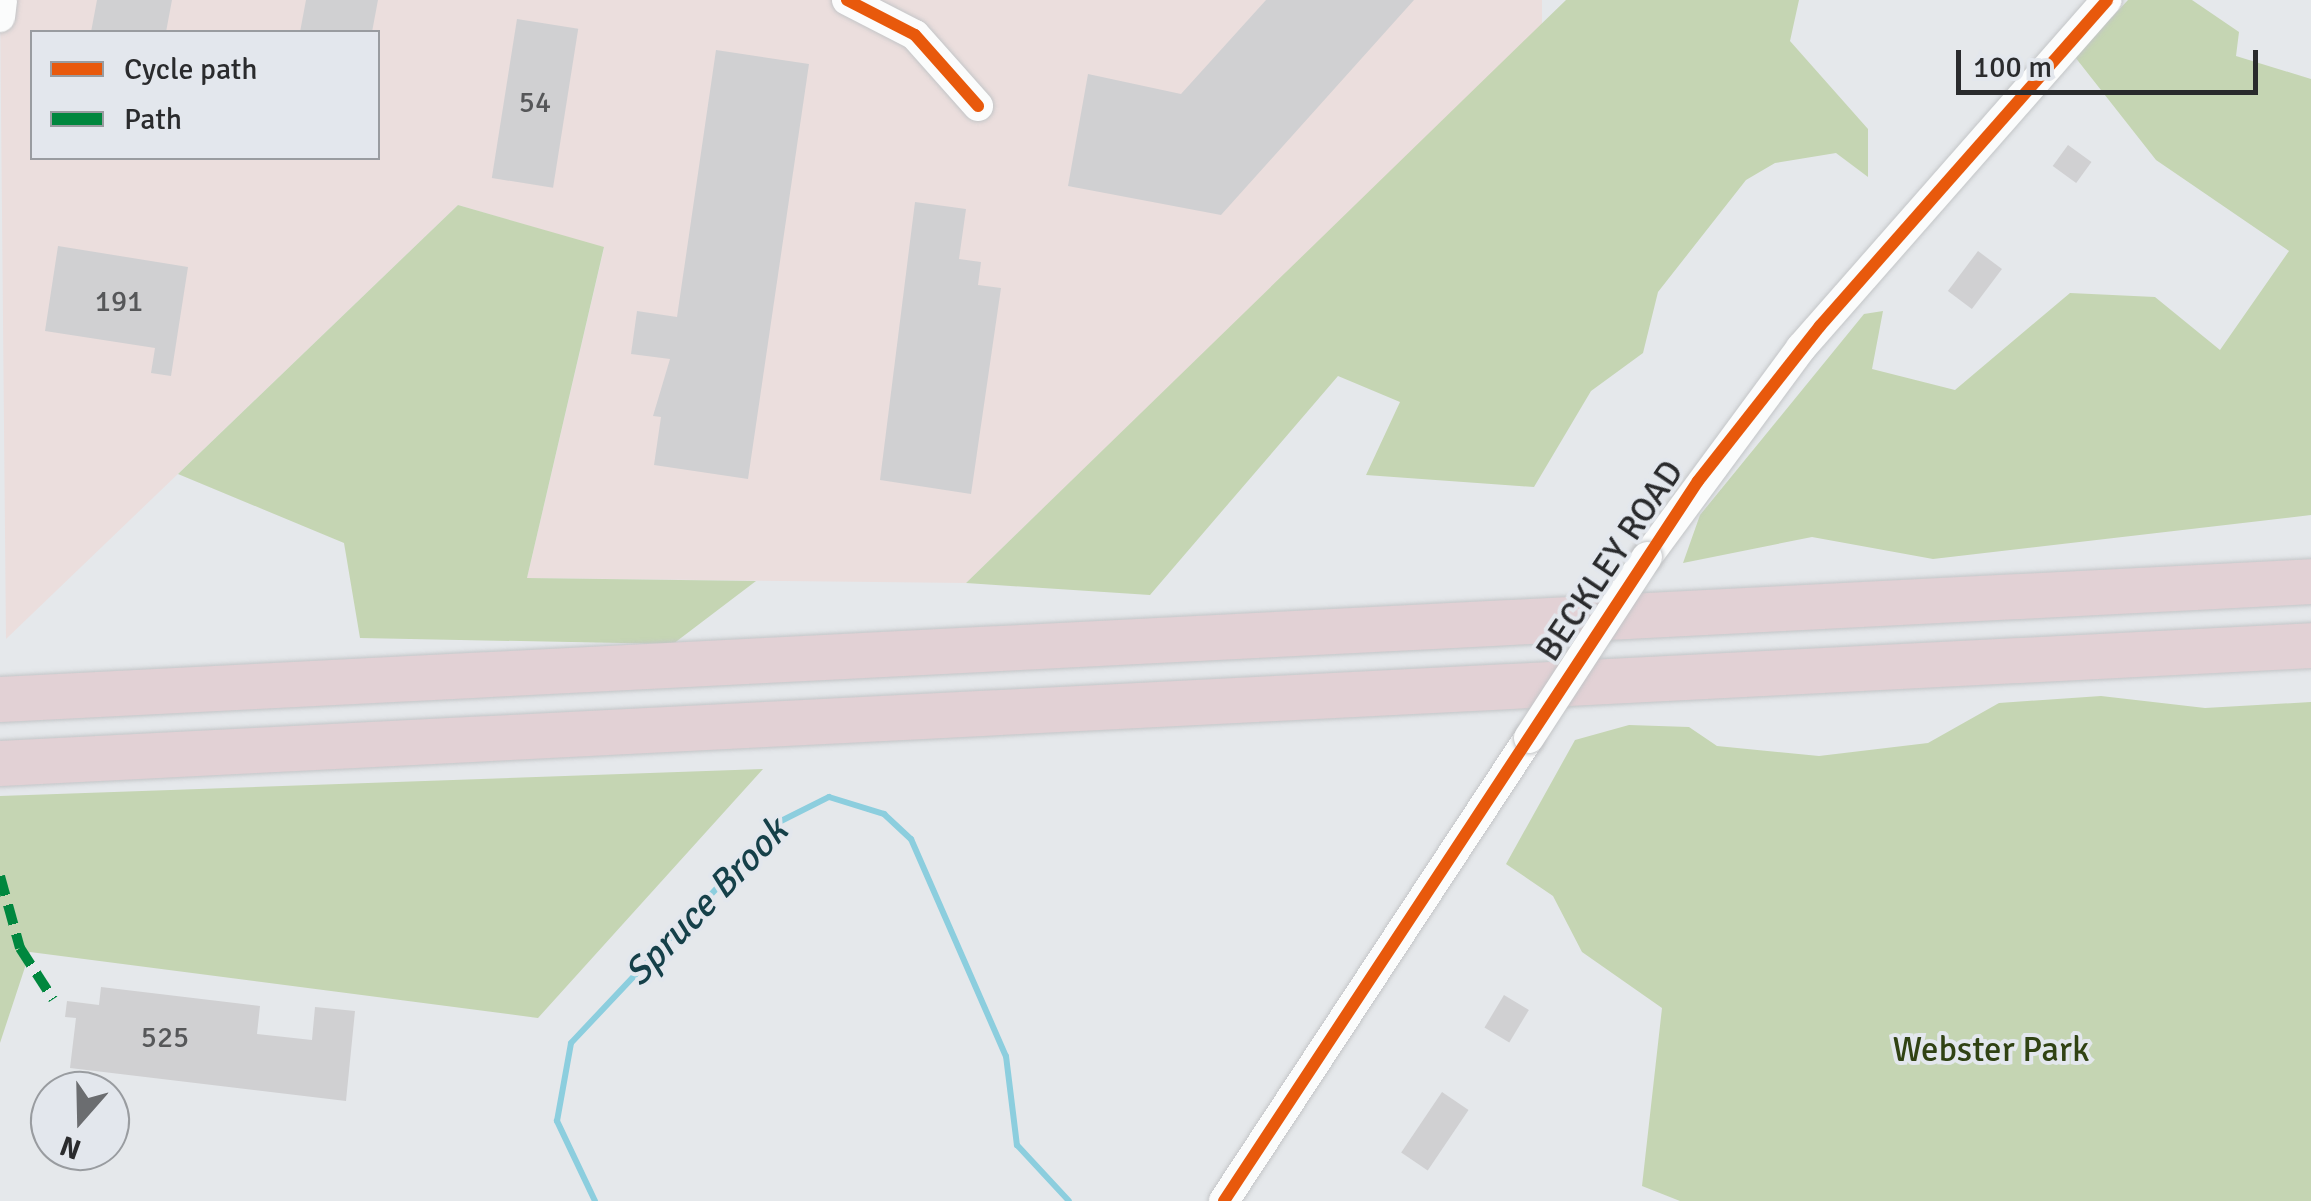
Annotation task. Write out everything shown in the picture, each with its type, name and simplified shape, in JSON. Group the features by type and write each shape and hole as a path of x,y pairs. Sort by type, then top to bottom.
{"highway":[{"path":"0,699 2311,581"},
{"path":"0,763 2311,645"}],"street":[{"path":"0,17 2,0"},
{"path":"848,0 915,35 978,106"},
{"name":"BECKLEY ROAD","path":"1224,1201 1647,557 1802,348 2107,0"}],"shaded area":[{"path":"0,0 1542,0 1542,25 966,583 527,578 604,248 458,205 6,639"}],"green space":[{"path":"1566,0 1799,0 1790,41 1868,129 1868,177 1836,153 1775,163 1746,180 1658,292 1643,353 1591,391 1534,487 1366,475 1400,402 1338,376 1150,595 966,583"},
{"path":"2128,0 2192,0 2239,32 2236,56 2311,79 2311,515 1933,559 1812,537 1683,563 1700,515 1864,314 1883,311 1872,369 1955,390 2070,293 2155,297 2220,350 2289,251 2156,160 2075,57"},
{"path":"458,205 604,247 527,578 756,581 673,644 360,638 344,543 178,474"},
{"name":"Webster Park","path":"2101,696 2205,708 2311,702 2311,1201 1680,1201 1642,1186 1662,1008 1582,952 1553,896 1506,864 1575,740 1629,725 1689,727 1717,746 1819,756 1928,743 1999,703"},
{"path":"763,769 538,1018 30,952 0,1043 0,796"}],"building":[{"path":"97,0 172,0 166,30 91,30"},
{"path":"306,0 378,0 372,30 300,30"},
{"path":"1266,0 1414,0 1221,215 1068,186 1088,74 1181,94"},
{"path":"517,19 578,29 553,188 492,178"},
{"path":"716,50 809,64 748,479 654,465 661,417 653,416 670,359 631,354 637,311 677,317"},
{"path":"2068,145 2091,162 2076,183 2053,166"},
{"path":"915,202 966,209 959,259 981,262 978,285 1001,288 971,494 880,480"},
{"path":"58,246 188,267 171,376 151,373 155,348 45,331"},
{"path":"1978,251 2002,269 1972,309 1948,291"},
{"path":"101,987 260,1006 257,1034 312,1040 315,1007 355,1011 346,1101 130,1075 130,1071 70,1068 76,1018 65,1017 67,1001 99,1005"},
{"path":"1504,995 1529,1010 1509,1043 1484,1028"},
{"path":"1442,1092 1469,1110 1428,1170 1401,1153"}],"waterway":[{"name":"Spruce Brook","path":"595,1201 557,1121 571,1043 779,822 829,797 884,814 911,839 1006,1056 1017,1145 1069,1201"}],"marked path":[{"path":"0,876 20,948 53,999"}],"cycle path":[{"path":"847,0 915,35 978,106"},
{"path":"1224,1201 1698,481 1820,326 2107,0"}]}
